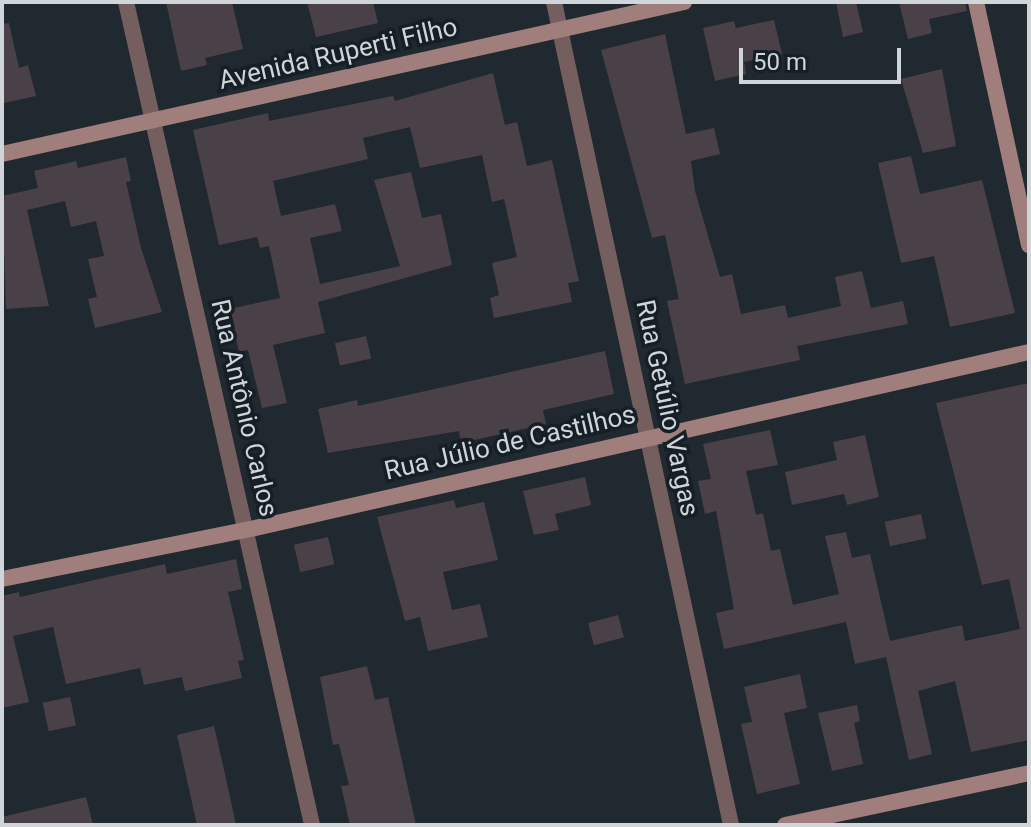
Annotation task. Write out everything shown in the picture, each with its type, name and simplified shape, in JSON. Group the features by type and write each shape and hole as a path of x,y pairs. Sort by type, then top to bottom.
{"street":[{"name":"Rua Antônio Carlos","path":"126,2 312,825"},
{"name":"Rua Getúlio Vargas","path":"554,2 731,825"},
{"name":"Avenida Ruperti Filho","path":"2,154 684,2"},
{"path":"976,2 1029,245"},
{"name":"Rua Júlio de Castilhos","path":"2,579 246,530 649,435 1029,352"},
{"path":"785,825 1029,773"}],"building":[{"path":"166,2 232,2 243,49 205,58 207,65 181,71"},
{"path":"307,2 373,2 378,23 316,37"},
{"path":"836,2 856,2 863,32 843,37"},
{"path":"899,2 965,2 967,11 929,19 932,33 908,39"},
{"path":"774,20 782,54 744,62 746,74 715,81 703,28 734,21 736,28"},
{"path":"9,23 19,68 28,65 36,96 4,103 2,24"},
{"path":"665,34 686,134 714,128 720,154 691,161 695,191 720,277 732,274 741,314 785,305 788,318 841,306 835,277 862,271 871,308 903,301 908,324 797,346 800,360 685,384 667,301 679,299 665,235 652,238 601,50"},
{"path":"942,69 956,146 923,153 901,79"},
{"path":"493,73 505,125 517,122 527,166 552,160 579,281 568,283 572,302 494,318 490,298 499,295 492,263 517,257 504,199 492,202 482,155 420,168 410,127 363,138 368,159 273,181 281,216 335,204 342,231 310,238 320,284 400,266 374,180 411,172 422,218 441,214 452,265 318,302 325,333 273,345 287,403 262,408 248,350 239,352 229,309 280,298 269,246 260,248 257,237 219,245 193,130 268,113 269,121 393,96 395,101"},
{"path":"911,156 920,194 982,180 1015,313 950,327 934,256 901,263 878,163"},
{"path":"126,157 131,181 126,182 141,248 162,312 95,328 88,299 97,297 88,259 104,256 96,221 71,227 65,201 27,210 49,306 6,309 2,196 38,188 34,171 76,161 78,168"},
{"path":"366,336 371,358 340,366 335,343"},
{"path":"605,351 614,394 543,410 546,424 461,443 459,431 328,453 318,409 357,400 358,406"},
{"path":"1029,383 1029,740 971,752 955,681 918,691 932,754 909,760 886,657 855,664 846,622 724,649 716,613 734,609 716,511 705,514 698,481 711,479 703,444 770,430 778,465 746,471 756,515 763,513 771,551 780,549 793,605 839,594 825,536 846,532 852,558 870,554 890,641 962,625 965,641 1020,629 1009,579 982,585 936,403"},
{"path":"865,435 879,497 847,505 844,494 792,505 785,472 837,460 833,442"},
{"path":"585,477 591,505 555,514 559,530 534,535 523,491"},
{"path":"454,500 456,508 484,502 498,560 443,572 452,610 480,604 488,637 428,651 420,617 405,621 377,517"},
{"path":"921,514 926,538 890,546 885,522"},
{"path":"328,537 334,564 300,572 294,545"},
{"path":"236,559 242,589 228,592 244,660 238,661 242,678 185,691 182,677 144,685 140,668 66,684 53,627 13,636 29,702 2,708 2,596 19,592 20,597 165,564 167,574"},
{"path":"618,615 624,637 594,645 588,623"},
{"path":"367,666 375,700 388,697 416,825 350,825 341,786 349,785 339,744 333,745 320,677"},
{"path":"800,674 807,708 784,713 800,784 757,794 741,724 752,722 744,687"},
{"path":"70,697 76,725 49,731 43,703"},
{"path":"857,705 860,721 854,723 863,764 832,771 818,713"},
{"path":"214,726 236,825 197,825 177,735"},
{"path":"86,797 93,825 2,825 2,817"}]}
